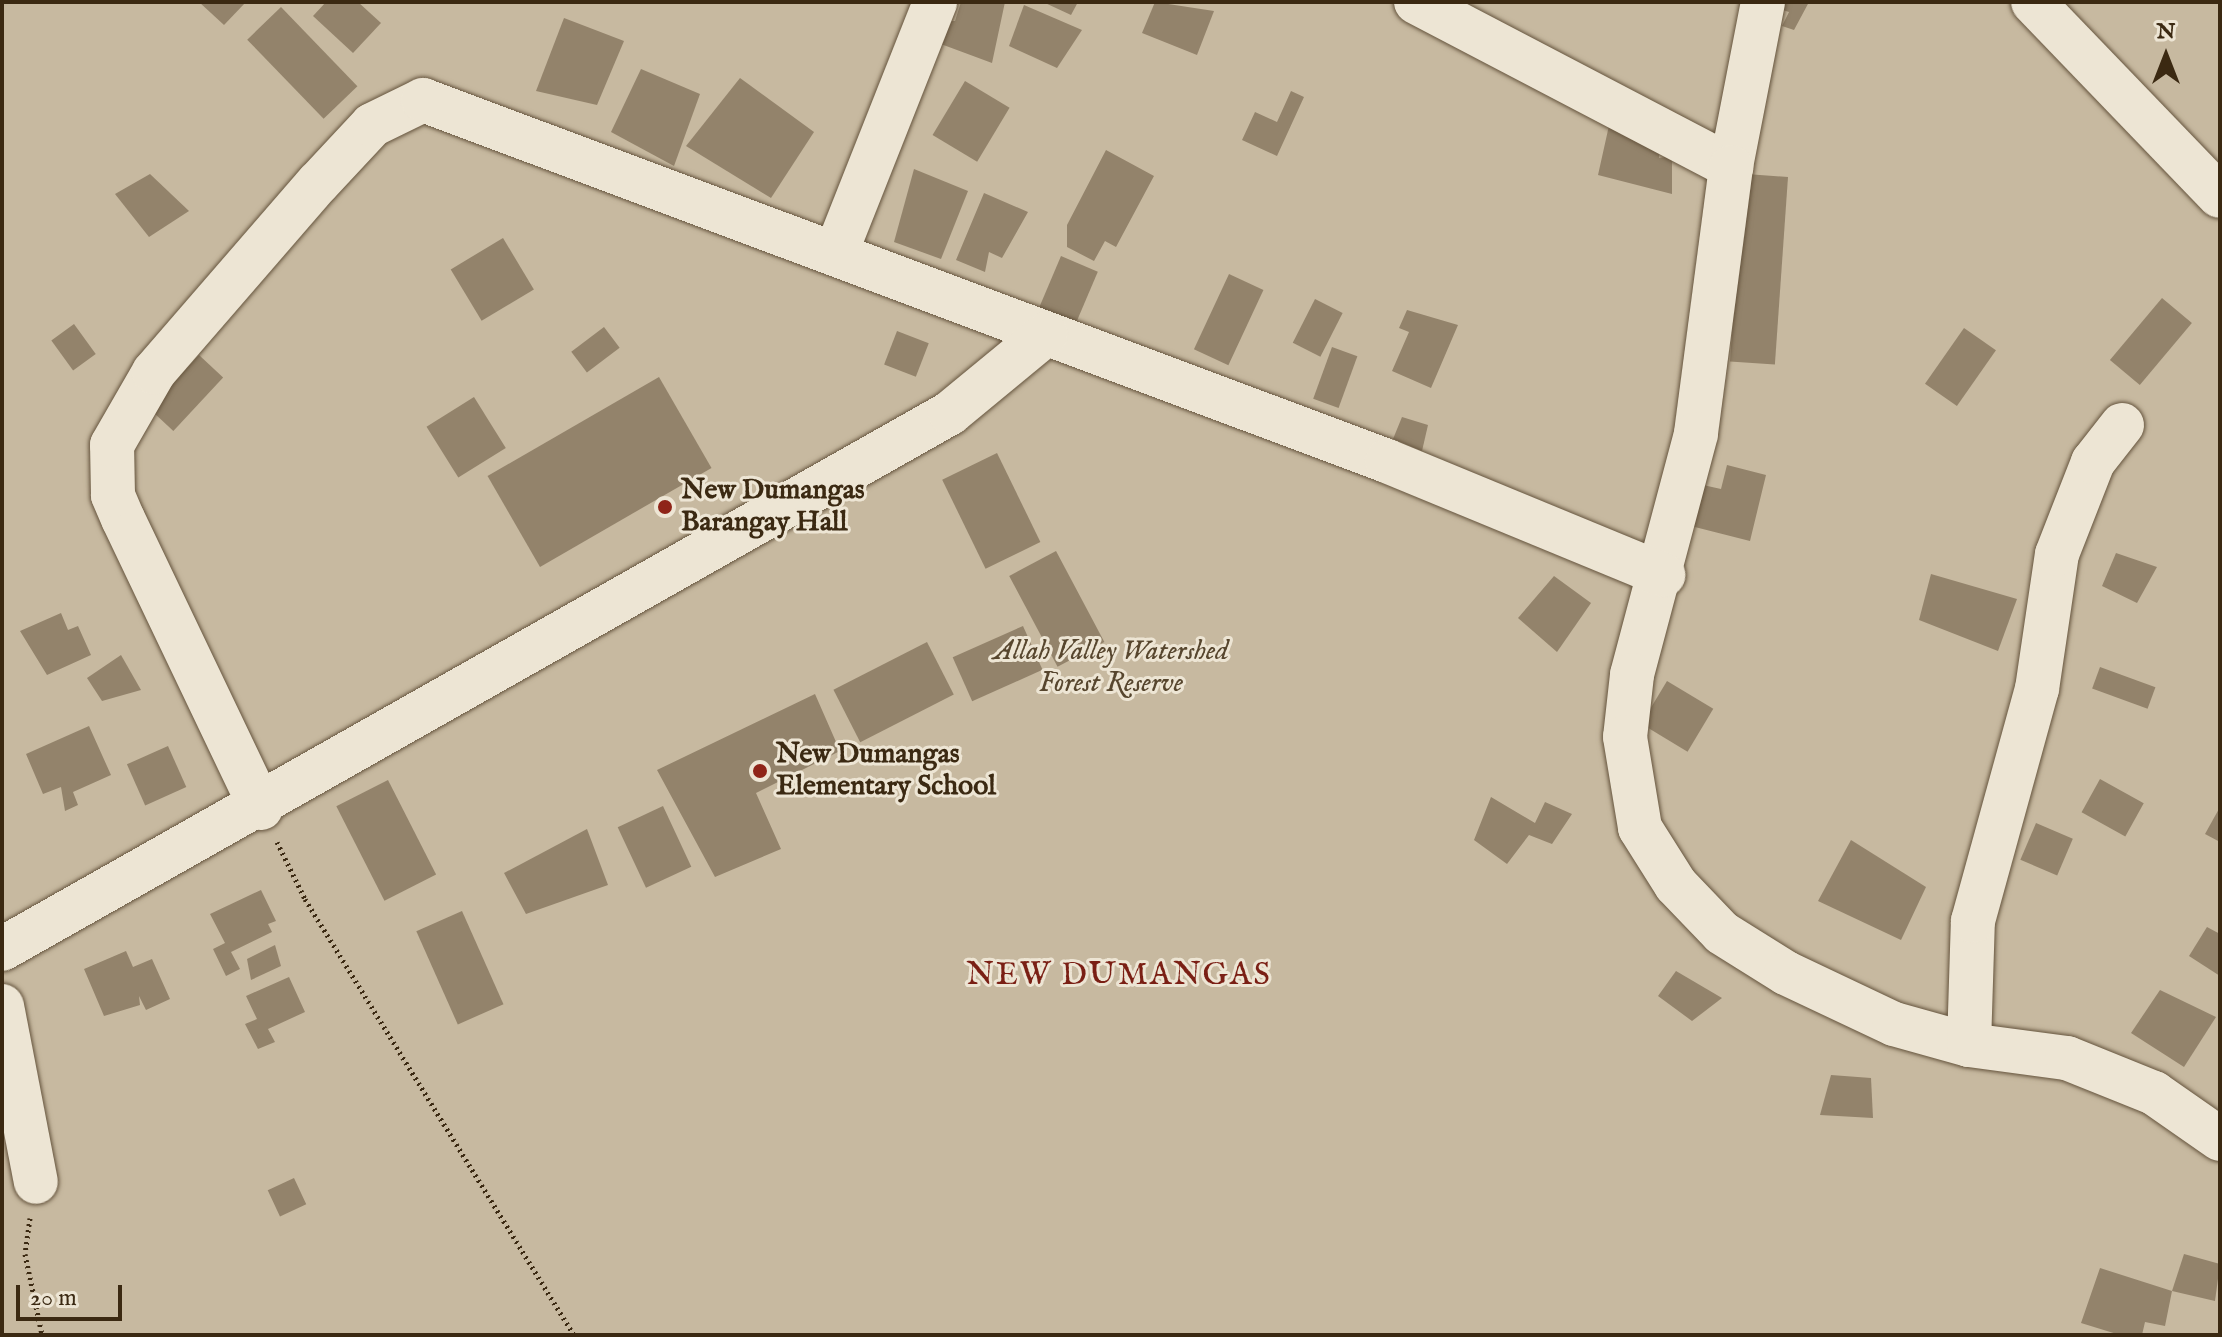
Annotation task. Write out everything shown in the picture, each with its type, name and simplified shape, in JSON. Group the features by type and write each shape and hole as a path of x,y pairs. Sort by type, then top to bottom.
{"street":[{"path":"837,250 935,2"},
{"path":"1416,2 1731,167"},
{"path":"1763,2 1731,167 1696,434 1663,575 1632,675 1625,737 1640,828 1676,885 1722,933 1786,973 1894,1024 1969,1045 2067,1058 2154,1093 2220,1139"},
{"path":"2033,2 2220,196"},
{"path":"261,808 113,495 112,445 154,372 372,125 403,104 444,102 837,250 1046,334 1387,461 1663,575"},
{"path":"2,949 261,808 950,413 1046,334"},
{"path":"1969,1045 1973,921 2037,689 2057,554 2093,462 2122,425"},
{"path":"2,1006 36,1182"}],"path":[{"path":"261,808 305,899 574,1335"},
{"path":"36,1182 25,1254 42,1335"}],"green space":[{"name":"Allah Valley Watershed Forest Reserve","path":"2,2 2220,2 2220,1335 2,1335"}],"building":[{"path":"199,2 246,2 224,25"},
{"path":"326,2 358,2 381,23 353,53 313,16"},
{"path":"961,2 1005,2 992,63 930,40 937,21 955,21"},
{"path":"1043,2 1078,2 1071,15"},
{"path":"1155,2 1214,11 1197,55 1142,33"},
{"path":"1778,2 1809,2 1794,30 1782,26 1789,12 1776,8"},
{"path":"1024,5 1082,30 1057,68 1009,46"},
{"path":"281,7 357,86 324,119 247,40"},
{"path":"564,18 624,41 597,105 536,91"},
{"path":"641,69 700,94 674,166 611,132"},
{"path":"740,78 814,132 771,198 686,146"},
{"path":"965,81 1010,108 977,162 933,135"},
{"path":"1291,91 1304,97 1277,156 1242,140 1255,112 1277,122"},
{"path":"1610,121 1659,129 1659,158 1672,156 1672,194 1598,175"},
{"path":"1106,150 1154,176 1116,247 1105,241 1094,261 1067,247 1067,225"},
{"path":"914,169 968,191 941,259 894,242"},
{"path":"150,174 189,211 149,237 115,194"},
{"path":"1743,174 1788,177 1775,365 1730,361"},
{"path":"984,193 1028,212 1002,258 989,252 985,272 956,260"},
{"path":"503,238 534,289 482,321 451,269"},
{"path":"1061,256 1098,272 1075,325 1038,309"},
{"path":"1229,274 1263,290 1228,365 1194,349"},
{"path":"2162,298 2192,323 2140,385 2110,360"},
{"path":"1315,299 1343,313 1320,357 1293,343"},
{"path":"1407,310 1458,325 1431,388 1392,371 1409,332 1399,328"},
{"path":"74,324 96,354 73,370 51,340"},
{"path":"604,327 620,348 587,372 571,352"},
{"path":"1964,328 1996,350 1957,406 1925,384"},
{"path":"897,331 929,343 916,377 884,365"},
{"path":"1332,347 1357,356 1339,408 1313,399"},
{"path":"199,355 223,378 173,431 149,408"},
{"path":"659,377 712,468 540,567 488,476"},
{"path":"474,397 506,448 458,478 427,427"},
{"path":"1402,417 1428,425 1422,451 1393,439"},
{"path":"997,453 1040,542 986,569 942,480"},
{"path":"1727,465 1766,475 1750,541 1683,524 1694,483 1721,489"},
{"path":"1056,551 1104,642 1058,667 1009,576"},
{"path":"2116,553 2157,567 2137,603 2102,586"},
{"path":"1931,574 2017,599 1998,651 1919,620"},
{"path":"1554,576 1591,603 1557,652 1518,618"},
{"path":"61,613 68,630 78,626 91,655 47,675 20,631"},
{"path":"1023,626 1043,670 972,701 953,657"},
{"path":"927,642 954,695 860,742 833,690"},
{"path":"121,655 141,690 102,701 87,678"},
{"path":"2100,667 2155,687 2148,709 2092,689"},
{"path":"1667,681 1713,709 1688,752 1641,724"},
{"path":"815,694 840,751 756,793 781,849 715,877 657,770"},
{"path":"89,726 111,775 73,792 78,805 65,811 61,787 43,794 26,754"},
{"path":"168,746 186,787 145,805 127,764"},
{"path":"2100,779 2144,803 2125,836 2082,812"},
{"path":"388,780 436,874 384,901 336,806"},
{"path":"1491,797 1535,823 1545,802 1572,814 1552,844 1529,835 1507,864 1474,840"},
{"path":"663,806 691,867 646,888 618,827"},
{"path":"2220,807 2220,842 2205,834"},
{"path":"2036,823 2073,839 2057,875 2020,860"},
{"path":"587,829 608,885 526,914 504,873"},
{"path":"1851,840 1926,887 1901,940 1818,901"},
{"path":"261,890 276,921 268,924 272,932 231,952 240,969 226,976 213,949 225,943 210,914"},
{"path":"462,911 503,1004 458,1025 416,931"},
{"path":"2207,927 2220,934 2220,976 2189,956"},
{"path":"275,945 281,966 251,980 247,959"},
{"path":"126,951 133,967 152,959 170,999 146,1010 139,996 140,1005 104,1016 84,969"},
{"path":"1676,971 1722,998 1692,1021 1658,996"},
{"path":"289,977 305,1012 268,1029 275,1042 258,1049 245,1024 257,1019 246,996"},
{"path":"2160,990 2216,1017 2184,1067 2131,1033"},
{"path":"1831,1075 1871,1078 1873,1118 1820,1115"},
{"path":"294,1178 306,1204 280,1217 268,1190"},
{"path":"2184,1254 2220,1264 2215,1301 2172,1291"},
{"path":"2100,1268 2172,1291 2165,1326 2145,1322 2142,1335 2120,1335 2081,1323"}],"place":[{"name":"New Dumangas Barangay Hall","path":"665,507"},
{"name":"New Dumangas Elementary School","path":"760,771"}],"district":[{"name":"NEW DUMANGAS","path":"1119,976"}]}
